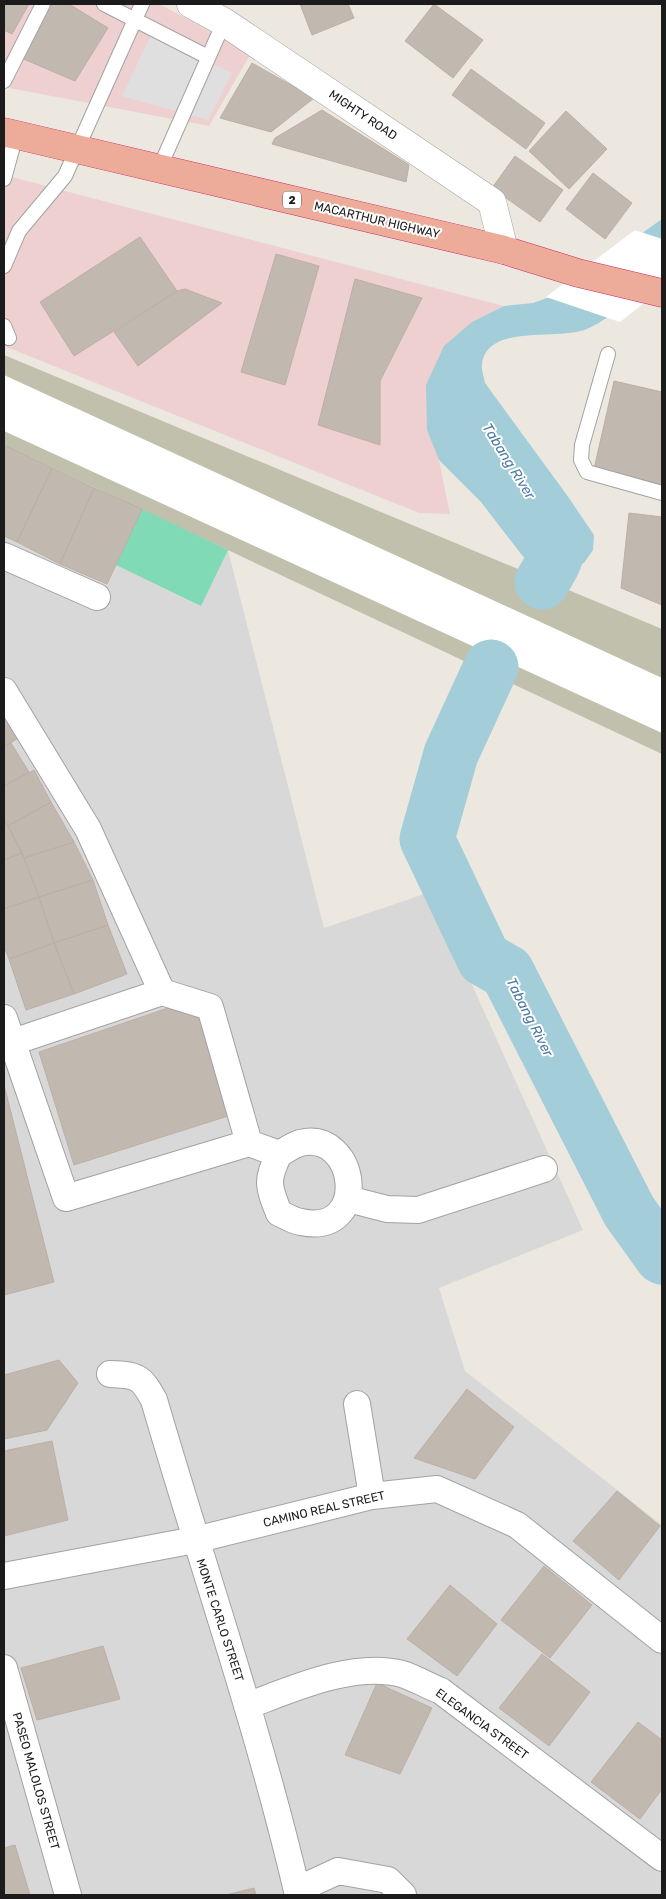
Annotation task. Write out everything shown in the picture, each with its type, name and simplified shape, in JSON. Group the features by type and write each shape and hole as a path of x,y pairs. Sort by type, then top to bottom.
{"highway":[{"name":"MACARTHUR HIGHWAY","path":"10,134 504,250 578,272 660,293"}],"street":[{"name":"MIGHTY ROAD","path":"194,4 224,22 492,202 504,250"},
{"path":"4,556 98,597"},
{"path":"4,691 88,829 162,992"},
{"path":"9,1043 162,992 210,1007 249,1143"},
{"path":"4,1018 9,1043 66,1198 249,1143 279,1154"},
{"path":"300,1143 323,1144 340,1158 349,1176 348,1199 339,1215 320,1224 300,1222 279,1213 269,1190 271,1170 279,1154 300,1143"},
{"path":"348,1199 387,1209 418,1210 544,1169"},
{"name":"MONTE CARLO STREET","path":"110,1374 132,1374 144,1383 154,1400 247,1706 297,1893"},
{"path":"357,1404 372,1496"},
{"name":"CAMINO REAL STREET","path":"4,1576 195,1540 372,1496 437,1489 517,1525 662,1640"},
{"name":"PASEO MALOLOS STREET","path":"4,1668 68,1895"},
{"name":"ELEGANCIA STREET","path":"247,1706 297,1687 360,1670 402,1674 441,1691 662,1858"},
{"path":"297,1893 338,1871 388,1880 403,1895"}],"lane":[{"path":"4,81 43,4"},
{"path":"104,4 208,57"},
{"path":"4,266 18,232 65,176 142,4"},
{"path":"159,169 224,22"},
{"path":"4,179 10,134"},
{"path":"608,354 582,445 581,460 587,472 662,493"}],"shaded area":[{"path":"4,4 159,4 251,53 209,126 4,87"},
{"path":"151,35 232,73 208,120 122,96"},
{"path":"4,175 504,306 472,322 427,430 439,460 450,514 419,513 4,346"},
{"path":"4,355 662,629 662,754 4,445"},
{"path":"4,445 228,550 324,928 430,892 583,1230 439,1288 465,1371 662,1525 662,1895 4,1895"}],"green space":[{"path":"142,509 228,550 201,606 116,565"}],"water":[{"path":"662,219 662,274 626,304 607,318 587,329 559,334 510,338 497,343 487,351 482,364 485,383 594,535 593,550 584,563 544,579 521,554 481,502 439,460 427,430 426,385 444,346 472,322 504,306 533,303 555,295"},
{"path":"491,667 498,687 481,725 477,743 463,753 465,765 452,790 457,795 449,807 457,815 451,818 451,823 444,830 451,840 452,847 457,849 456,861 464,868 472,880 488,912 511,974 480,956 463,914 450,909 446,902 452,887 440,876 437,860 426,840 426,830 432,818 430,809 439,804 441,795 438,787 450,764 447,756 451,749 435,730 443,719 449,693 467,670"}],"pier":[{"path":"635,230 662,239 662,289 620,322 546,297"},
{"path":"4,375 662,678 662,733 4,431"}],"building":[{"path":"4,4 29,4 12,34 4,30"},
{"path":"49,4 69,4 108,28 75,81 19,57"},
{"path":"300,4 348,4 354,18 312,35"},
{"path":"434,4 483,40 453,78 405,41"},
{"path":"252,63 314,98 271,132 220,118"},
{"path":"471,69 545,123 526,149 452,95"},
{"path":"322,110 409,165 406,182 272,144 275,138"},
{"path":"566,111 607,149 569,189 529,151"},
{"path":"515,156 563,190 540,222 492,188"},
{"path":"593,173 632,203 605,239 566,209"},
{"path":"140,237 177,291 74,356 40,302"},
{"path":"276,254 319,266 285,385 241,372"},
{"path":"355,279 422,298 380,381 380,445 318,425"},
{"path":"185,289 222,303 138,366 114,332 177,291"},
{"path":"614,381 662,392 662,484 594,469"},
{"path":"4,445 52,468 17,542 4,536"},
{"path":"52,468 94,488 60,564 17,542"},
{"path":"94,488 142,509 107,584 60,564"},
{"path":"629,513 662,517 662,605 621,588"},
{"path":"4,708 23,735 4,747"},
{"path":"11,743 29,772 4,786 4,747"},
{"path":"34,770 51,802 8,826 4,818 4,786"},
{"path":"51,802 74,842 24,858 8,826"},
{"path":"4,818 22,853 4,860"},
{"path":"74,842 93,880 39,897 24,858"},
{"path":"22,853 39,897 4,909 4,860"},
{"path":"93,880 108,925 54,943 39,897"},
{"path":"39,897 54,943 9,959 4,946 4,909"},
{"path":"108,925 127,974 74,994 54,943"},
{"path":"54,943 74,994 26,1010 9,959"},
{"path":"168,1008 201,1017 228,1116 74,1165 39,1052"},
{"path":"4,1085 54,1282 4,1295"},
{"path":"59,1360 78,1383 47,1430 4,1439 4,1375"},
{"path":"467,1389 514,1427 475,1479 414,1458"},
{"path":"52,1441 68,1520 4,1536 4,1451"},
{"path":"617,1491 660,1526 619,1580 573,1541"},
{"path":"544,1566 592,1605 550,1658 501,1620"},
{"path":"450,1585 497,1624 457,1676 407,1639"},
{"path":"103,1646 120,1699 37,1720 21,1668"},
{"path":"542,1654 590,1692 549,1746 499,1708"},
{"path":"377,1683 432,1708 400,1774 345,1755"},
{"path":"638,1722 662,1740 662,1789 640,1819 591,1782"},
{"path":"15,1845 30,1895 4,1895 4,1848"},
{"path":"254,1888 256,1895 226,1895"}],"waterway":[{"name":"Tabang River","path":"539,511 553,532 557,546 554,561 542,582"},
{"name":"Tabang River","path":"491,667 451,754 427,839 484,959 507,972 629,1211 662,1257"}]}
